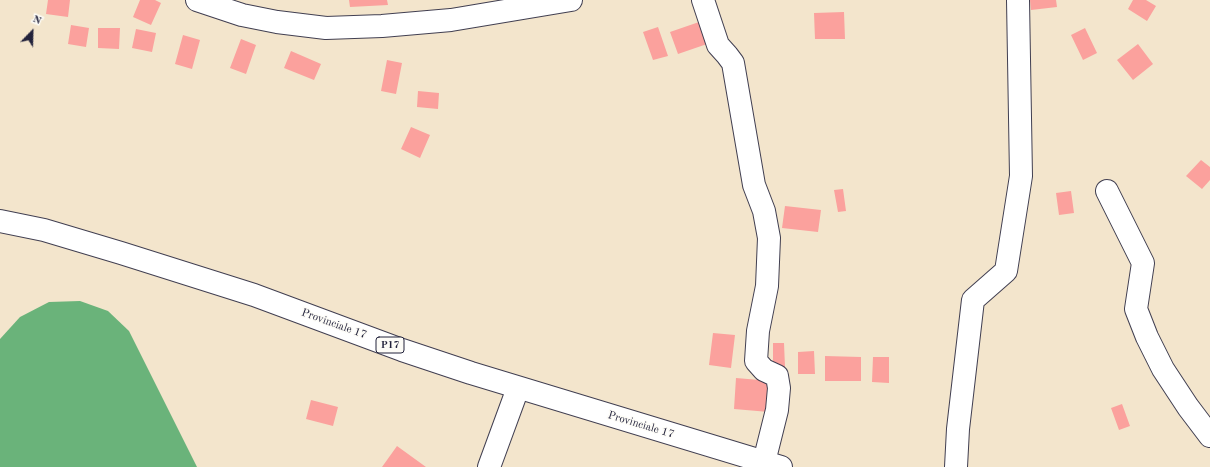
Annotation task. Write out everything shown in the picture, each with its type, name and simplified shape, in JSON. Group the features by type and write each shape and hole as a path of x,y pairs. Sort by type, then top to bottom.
{"street":[{"path":"197,0 242,15 277,22 326,28 382,26 451,20 570,0"},
{"path":"703,0 718,45 733,63 754,185 764,211 769,238 767,286 758,331 756,361 764,370 778,376 779,388 773,464"},
{"path":"956,467 958,429 974,300 1006,271 1021,176 1018,0"},
{"path":"1107,191 1143,263 1136,309 1163,369 1188,407 1210,436"},
{"name":"Provinciale 17","path":"0,221 51,232 254,295 402,350 518,388 773,464"},
{"path":"489,467 518,388"}],"green space":[{"path":"80,301 108,311 129,331 197,467 0,467 0,339 20,317 49,302"}],"building":[{"path":"48,0 70,0 68,17 46,14"},
{"path":"140,0 155,0 161,3 151,25 133,17"},
{"path":"349,0 387,0 388,5 350,7"},
{"path":"1030,0 1056,0 1057,7 1031,10"},
{"path":"1133,0 1146,0 1156,6 1147,21 1128,9"},
{"path":"844,12 845,39 815,39 814,13"},
{"path":"699,22 707,44 678,54 670,32"},
{"path":"71,25 89,28 86,47 68,44"},
{"path":"658,27 668,56 653,60 643,32"},
{"path":"98,28 120,28 119,49 98,48"},
{"path":"1085,28 1097,53 1083,60 1071,35"},
{"path":"136,29 156,33 152,52 132,48"},
{"path":"183,35 200,40 192,69 175,64"},
{"path":"241,39 256,45 246,74 230,68"},
{"path":"1138,44 1153,64 1133,80 1117,60"},
{"path":"291,51 321,64 314,80 284,68"},
{"path":"387,60 402,63 396,94 381,91"},
{"path":"418,91 439,93 438,109 417,107"},
{"path":"411,127 430,135 420,158 401,149"},
{"path":"1201,160 1210,167 1210,180 1202,189 1186,176"},
{"path":"843,189 846,211 838,212 834,190"},
{"path":"1071,191 1074,213 1059,215 1056,193"},
{"path":"785,206 821,210 818,232 782,228"},
{"path":"713,333 735,335 731,368 709,365"},
{"path":"773,343 784,343 785,367 773,366"},
{"path":"814,351 815,374 798,374 798,352"},
{"path":"825,356 861,357 861,381 825,381"},
{"path":"873,357 889,357 889,383 872,382"},
{"path":"736,378 771,381 769,412 734,409"},
{"path":"311,400 338,407 333,426 306,419"},
{"path":"1122,404 1130,426 1119,430 1111,408"},
{"path":"397,446 426,467 382,467"}]}
